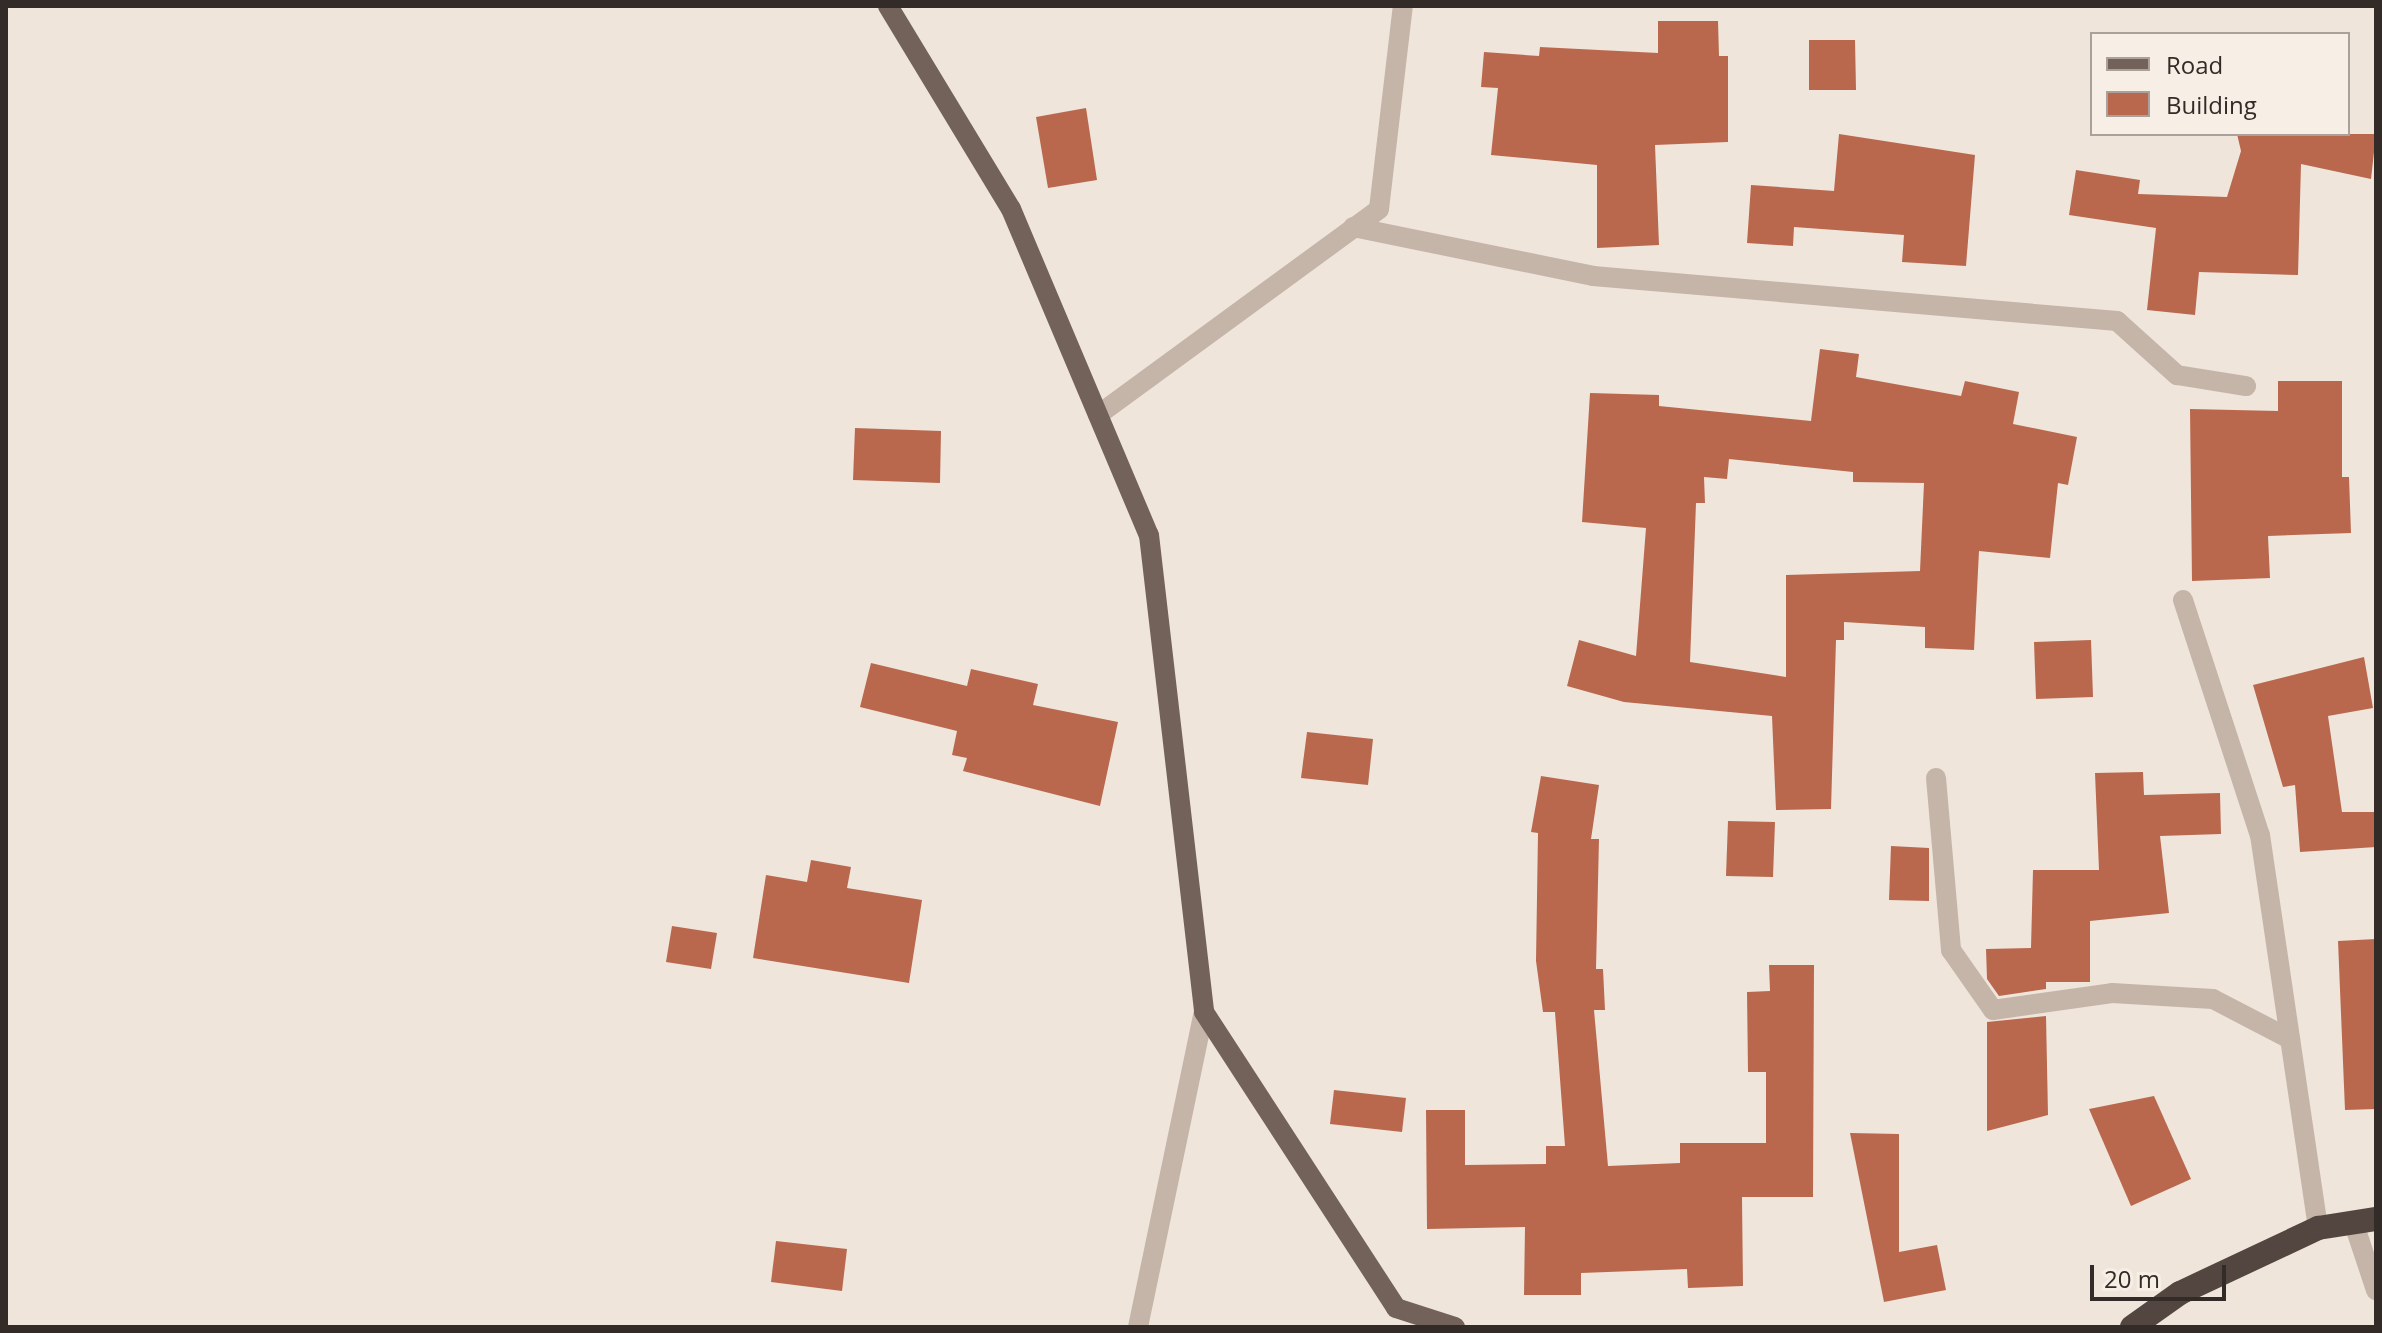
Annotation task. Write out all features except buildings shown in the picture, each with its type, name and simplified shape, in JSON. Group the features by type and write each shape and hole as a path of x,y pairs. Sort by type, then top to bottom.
{"highway":[{"path":"2132,1327 2180,1293 2318,1228 2364,1220"}],"main road":[{"path":"888,6 1011,209 1149,535 1204,1012 1396,1308 1455,1327"}],"street":[{"path":"1098,415 1379,209 1403,6"},
{"path":"1353,227 1593,276 2117,321 2177,375 2246,386"},
{"path":"2183,600 2260,835 2318,1228"},
{"path":"1936,778 1951,950 1993,1010 2112,993 2213,999 2290,1039"},
{"path":"1138,1327 1204,1012"},
{"path":"2364,1220 2376,1290"}]}
